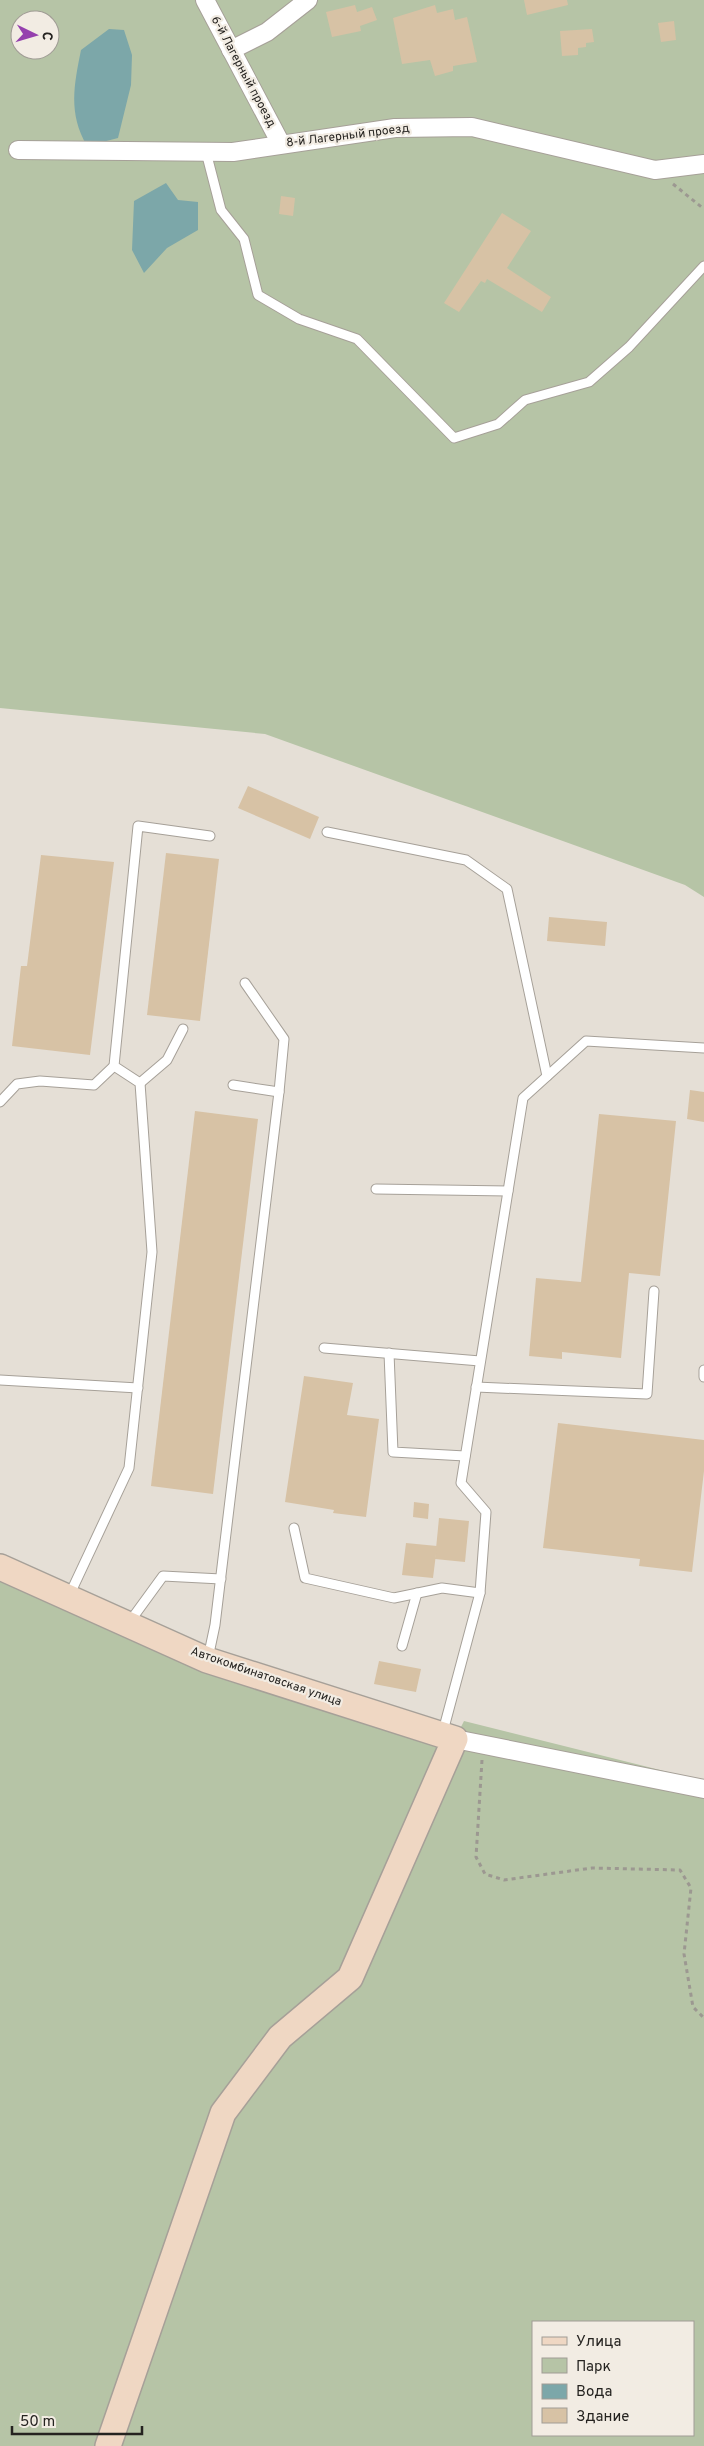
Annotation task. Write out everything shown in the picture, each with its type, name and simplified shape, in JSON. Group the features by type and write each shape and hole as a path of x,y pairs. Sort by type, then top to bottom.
{"street":[{"name":"6-й Лагерный проезд","path":"205,0 281,144"},
{"path":"231,50 267,32 308,0"},
{"name":"8-й Лагерный проезд","path":"18,150 233,152 395,128 472,126 654,170 704,164"},
{"name":"Автокомбинатовская улица","path":"0,1567 207,1660 449,1737"},
{"path":"108,2446 223,2113 280,2037 350,1978 449,1737 704,1789"}],"lane":[{"path":"206,152 221,210 244,239 258,295 299,318 357,339 454,438 498,424 525,400 589,382 629,347 704,266"},
{"path":"0,1102 17,1084 40,1081 94,1085 114,1066 138,826 210,836"},
{"path":"327,832 466,860 507,889 547,1076"},
{"path":"207,1660 215,1625 221,1579 284,1039 245,983"},
{"path":"140,1083 167,1060 183,1029"},
{"path":"449,1737 480,1593 486,1512 461,1483 523,1098 586,1041 704,1048"},
{"path":"114,1066 140,1083"},
{"path":"68,1597 129,1468 152,1252 140,1083"},
{"path":"233,1085 279,1092"},
{"path":"376,1189 508,1191"},
{"path":"476,1387 647,1394 654,1291"},
{"path":"324,1348 480,1360"},
{"path":"389,1353 393,1452 465,1456"},
{"path":"704,1370 704,1377"},
{"path":"0,1380 138,1388"},
{"path":"294,1528 304,1578 394,1598 442,1588 480,1593"},
{"path":"128,1624 163,1576 221,1579"},
{"path":"402,1646 417,1593"}],"path":[{"path":"654,170 704,209"},
{"path":"483,1745 476,1857 485,1874 504,1880 592,1868 680,1870 691,1888 684,1954 693,2008 704,2018"}],"green space":[{"path":"0,0 704,0 704,897 685,885 265,734 0,708"},
{"path":"0,1567 68,1597 455,1739 464,1721 704,1781 704,2446 0,2446"}],"water":[{"path":"109,29 124,30 132,55 131,85 118,138 87,146 77,122 75,110 74,99 78,63 81,50"},
{"path":"166,183 178,200 198,202 198,230 167,248 144,273 132,250 134,201"}],"building":[{"path":"524,0 567,0 568,5 527,15"},
{"path":"355,5 357,12 372,7 377,20 360,26 361,31 332,37 326,12"},
{"path":"435,5 437,13 453,9 455,20 467,17 477,62 453,66 453,71 435,76 430,60 402,64 393,18"},
{"path":"674,21 676,40 661,42 658,23"},
{"path":"592,29 594,42 586,43 586,47 578,48 578,55 562,56 560,31"},
{"path":"281,196 295,198 293,216 279,214"},
{"path":"502,213 531,231 507,268 551,297 542,312 487,279 485,283 481,281 459,312 444,303"},
{"path":"248,786 319,817 310,839 238,808"},
{"path":"166,853 219,859 200,1021 147,1015"},
{"path":"41,855 114,862 90,1055 12,1046 21,966 27,966"},
{"path":"549,917 607,922 605,946 547,941"},
{"path":"690,1090 704,1092 704,1122 687,1119"},
{"path":"195,1111 258,1119 213,1494 151,1486"},
{"path":"599,1114 676,1121 660,1276 629,1273 621,1358 562,1352 562,1359 529,1356 536,1278 581,1282"},
{"path":"304,1376 353,1383 347,1415 379,1419 366,1517 333,1513 334,1510 285,1502"},
{"path":"558,1423 704,1440 704,1471 692,1572 639,1566 640,1559 543,1548"},
{"path":"414,1502 429,1504 428,1519 413,1517"},
{"path":"439,1518 469,1521 465,1562 435,1559"},
{"path":"406,1543 437,1546 433,1578 402,1575"},
{"path":"379,1661 421,1669 416,1692 374,1684"}]}
